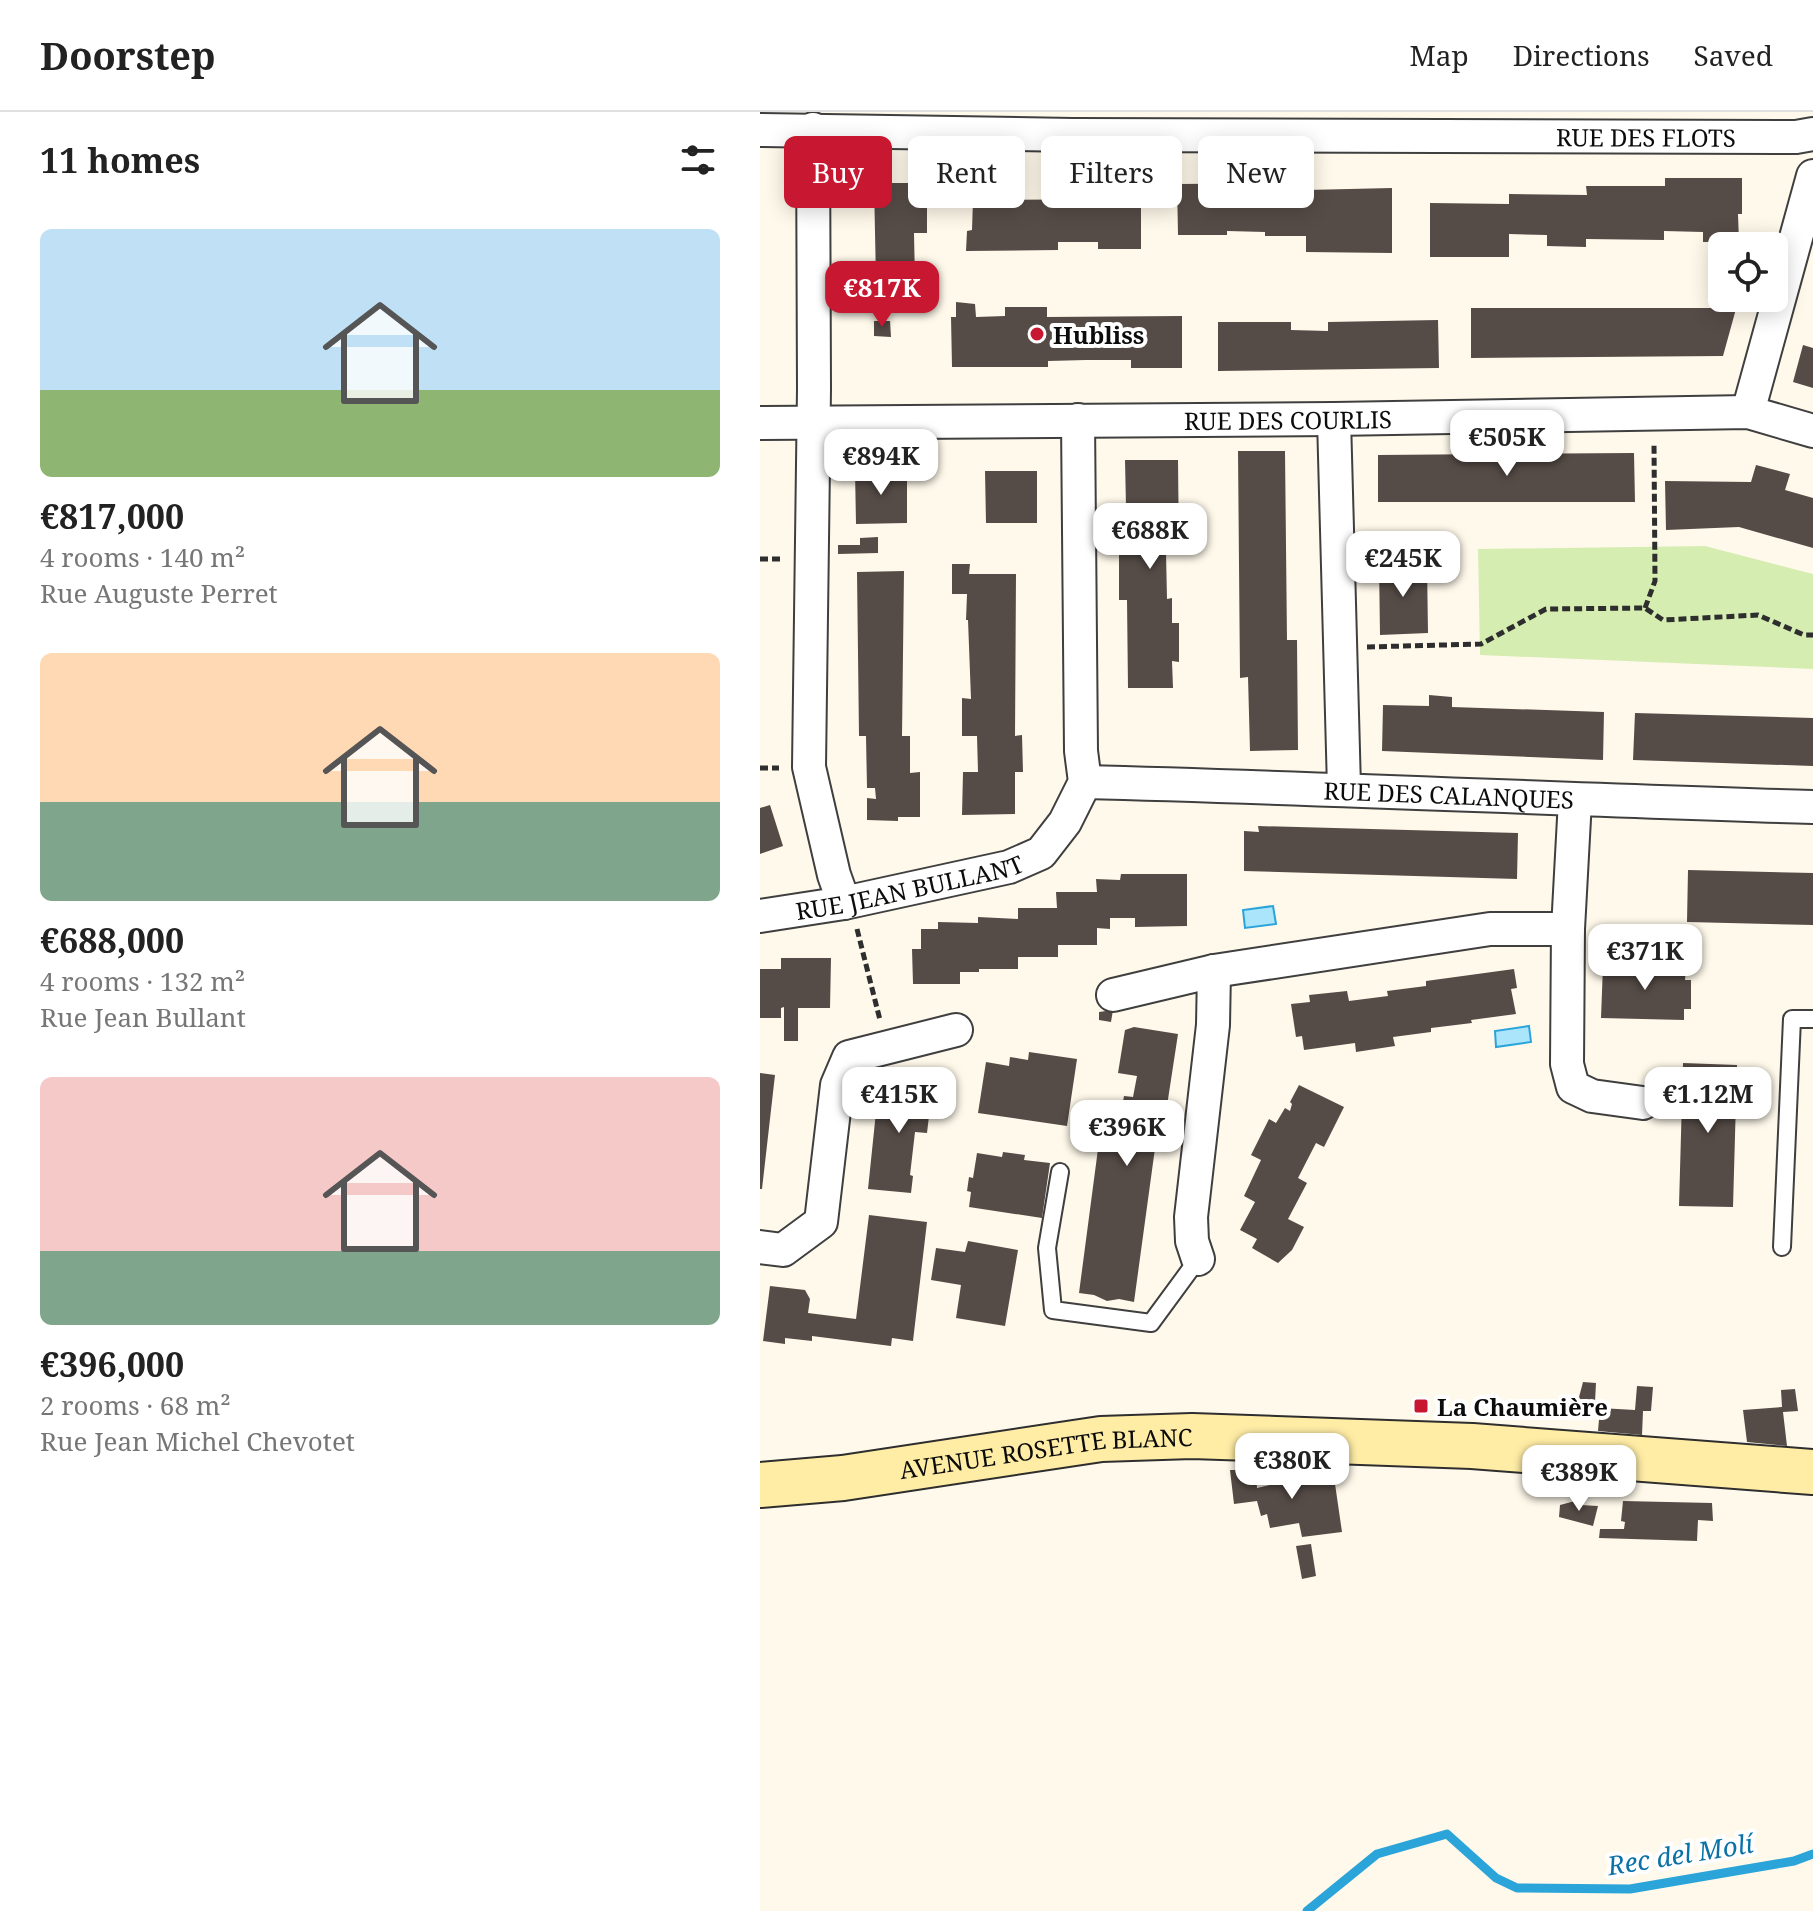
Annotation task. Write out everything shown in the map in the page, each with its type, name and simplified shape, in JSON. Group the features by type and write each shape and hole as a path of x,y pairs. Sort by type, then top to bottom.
{"main road":[{"name":"AVENUE ROSETTE BLANC","path":"760,1485 843,1478 1101,1439 1192,1436 1472,1446 1813,1472"}],"street":[{"name":"RUE DES FLOTS","path":"760,130 1073,124 1796,137 1813,134"},
{"path":"813,129 809,767 834,875 844,903"},
{"path":"1748,412 1813,176"},
{"name":"RUE DES COURLIS","path":"760,423 1748,412 1813,431"},
{"path":"1334,419 1344,788"},
{"path":"1078,420 1081,751 1085,782"},
{"name":"RUE DES CALANQUES","path":"1085,782 1344,788 1575,800 1813,807"},
{"name":"RUE JEAN BULLANT","path":"760,916 844,903 1009,867 1041,853 1065,822 1085,782"},
{"path":"1575,800 1568,929 1567,1064 1573,1087 1592,1096 1643,1103"},
{"path":"1113,995 1214,971 1490,929 1568,929"},
{"path":"1198,1259 1192,1241 1191,1217 1213,1025 1214,971"},
{"path":"760,1247 783,1250 821,1222 837,1085 849,1057 886,1038 956,1030"}],"lane":[{"path":"1782,1247 1792,1019 1813,1019"},
{"path":"1060,1172 1047,1248 1053,1310 1151,1323 1198,1259"}],"path":[{"path":"1645,608 1655,581 1654,414"},
{"path":"1340,647 1481,644 1546,609 1645,608 1663,620 1758,615 1804,635 1813,635"},
{"path":"844,903 859,933 886,1038"}],"green space":[{"path":"1705,546 1813,574 1813,669 1480,655 1478,549"}],"water":[{"path":"1273,906 1276,924 1245,928 1243,910"},
{"path":"1529,1026 1531,1042 1496,1047 1495,1031"}],"building":[{"path":"1665,178 1742,178 1739,232 1708,232 1708,242 1703,242 1703,232 1664,231 1664,240 1586,239 1586,247 1547,246 1547,235 1509,234 1509,257 1430,257 1430,203 1509,204 1509,194 1587,195 1586,186 1665,186"},
{"path":"892,183 908,183 908,208 927,208 927,233 914,233 915,281 876,281 875,208 892,208"},
{"path":"1182,184 1198,184 1198,208 1314,208 1314,190 1392,188 1392,253 1306,252 1306,236 1265,236 1265,232 1178,235 1177,208 1182,208"},
{"path":"1025,200 1041,200 1041,208 1141,208 1141,249 1098,249 1098,242 1058,242 1058,250 966,251 967,231 972,230 973,208 1025,208"},
{"path":"956,302 975,304 976,317 1005,316 1005,307 1047,307 1047,317 1182,316 1182,368 1131,368 1131,360 1048,361 1048,367 952,367 951,317 956,317"},
{"path":"1471,308 1708,308 1708,312 1735,312 1723,356 1471,358"},
{"path":"1438,320 1439,368 1218,371 1218,322 1291,322 1291,330 1328,331 1328,322"},
{"path":"874,321 890,321 891,337 874,336"},
{"path":"1803,345 1813,348 1813,388 1793,382"},
{"path":"1238,451 1285,451 1287,640 1297,640 1298,750 1250,751 1248,677 1240,678"},
{"path":"1634,453 1635,502 1378,502 1378,455"},
{"path":"1125,460 1178,460 1179,553 1166,553 1167,599 1172,598 1172,623 1179,623 1179,662 1172,661 1173,688 1128,688 1127,600 1119,600 1119,554 1127,554"},
{"path":"1756,465 1790,474 1785,490 1813,498 1813,548 1739,527 1666,530 1665,481 1751,482"},
{"path":"855,471 907,471 907,523 856,524"},
{"path":"985,471 1037,471 1037,523 986,523"},
{"path":"878,537 878,553 838,554 838,545 860,545 860,538"},
{"path":"1379,563 1427,564 1428,633 1380,635"},
{"path":"952,564 970,564 969,574 1016,574 1015,736 1022,735 1023,772 1015,772 1015,814 962,815 963,772 978,772 977,736 962,736 962,698 971,699 967,594 952,594"},
{"path":"904,571 902,736 910,736 910,773 920,772 920,817 898,817 898,821 867,820 867,798 876,799 875,788 867,788 866,736 859,736 857,572"},
{"path":"1429,695 1452,697 1452,707 1604,712 1603,760 1382,751 1383,705 1429,706"},
{"path":"1635,713 1813,718 1813,766 1633,760"},
{"path":"770,805 783,846 760,854 760,808"},
{"path":"1258,826 1518,833 1517,879 1244,871 1244,831 1259,832"},
{"path":"1688,870 1813,873 1813,925 1687,922"},
{"path":"1121,874 1187,874 1187,926 1135,927 1135,918 1110,918 1110,929 1097,928 1097,945 1058,945 1058,957 1018,957 1018,969 960,972 960,984 913,984 912,949 921,949 921,929 938,929 938,922 978,923 978,917 1018,919 1018,908 1057,908 1056,892 1097,892 1096,879 1120,880"},
{"path":"781,958 831,958 830,1008 798,1008 798,1041 784,1041 784,1007 781,1008 781,1018 760,1018 760,969 781,969"},
{"path":"1603,965 1686,966 1685,980 1691,980 1691,1009 1684,1009 1684,1020 1601,1018"},
{"path":"1514,969 1517,988 1511,989 1516,1014 1393,1037 1395,1046 1356,1052 1355,1043 1304,1050 1302,1036 1296,1037 1291,1004 1310,1002 1309,995 1347,991 1349,1001 1388,996 1387,991 1426,986 1426,981"},
{"path":"1113,1010 1111,1022 1099,1020 1099,1012"},
{"path":"1134,1027 1178,1034 1165,1119 1159,1119 1134,1302 1119,1299 1107,1301 1079,1293 1103,1111 1121,1113 1124,1096 1133,1097 1137,1076 1118,1073 1125,1030"},
{"path":"1029,1052 1077,1059 1067,1126 978,1113 986,1062 1009,1066 1010,1057 1028,1060"},
{"path":"1683,1063 1737,1065 1733,1207 1679,1206"},
{"path":"760,1073 775,1075 762,1189 760,1189"},
{"path":"913,1079 933,1082 927,1133 915,1132 911,1193 868,1189 876,1112 881,1113 885,1084 912,1087"},
{"path":"1299,1085 1344,1107 1324,1147 1316,1143 1298,1178 1307,1183 1288,1219 1304,1227 1292,1250 1278,1263 1252,1248 1257,1239 1240,1230 1255,1202 1244,1196 1261,1160 1251,1155 1269,1119 1276,1123 1285,1108 1290,1111 1290,1102"},
{"path":"1003,1152 1025,1155 1024,1160 1050,1163 1042,1218 969,1207 969,1177 973,1178 977,1153 1002,1157"},
{"path":"869,1215 927,1222 913,1341 892,1338 891,1346 812,1336 812,1341 785,1338 785,1344 763,1341 770,1286 805,1290 810,1299 808,1313 856,1319"},
{"path":"968,1241 1018,1250 1005,1326 956,1318 961,1285 931,1280 936,1248 965,1252"},
{"path":"1583,1382 1596,1383 1595,1402 1578,1401"},
{"path":"1637,1386 1653,1387 1651,1411 1643,1411 1642,1435 1598,1431 1600,1408 1635,1410"},
{"path":"1795,1389 1798,1411 1783,1412 1787,1446 1747,1442 1743,1410 1782,1407 1781,1390"},
{"path":"1308,1466 1310,1481 1334,1477 1342,1532 1302,1537 1299,1523 1270,1528 1267,1514 1261,1516 1257,1501 1234,1504 1230,1470 1256,1470 1257,1488 1292,1480 1288,1468"},
{"path":"1579,1500 1581,1505 1598,1506 1593,1526 1559,1517 1560,1505"},
{"path":"1623,1501 1712,1503 1713,1521 1698,1520 1697,1541 1599,1538 1600,1529 1624,1529 1625,1522 1621,1521"},
{"path":"1311,1544 1316,1576 1302,1579 1296,1546"}],"waterway":[{"name":"Rec del Molí","path":"1307,1911 1377,1854 1447,1834 1496,1878 1517,1888 1630,1889 1794,1861 1813,1854"}],"place":[{"name":"Hubliss","path":"1037,334"},
{"name":"La Chaumière","path":"1421,1406"}]}
